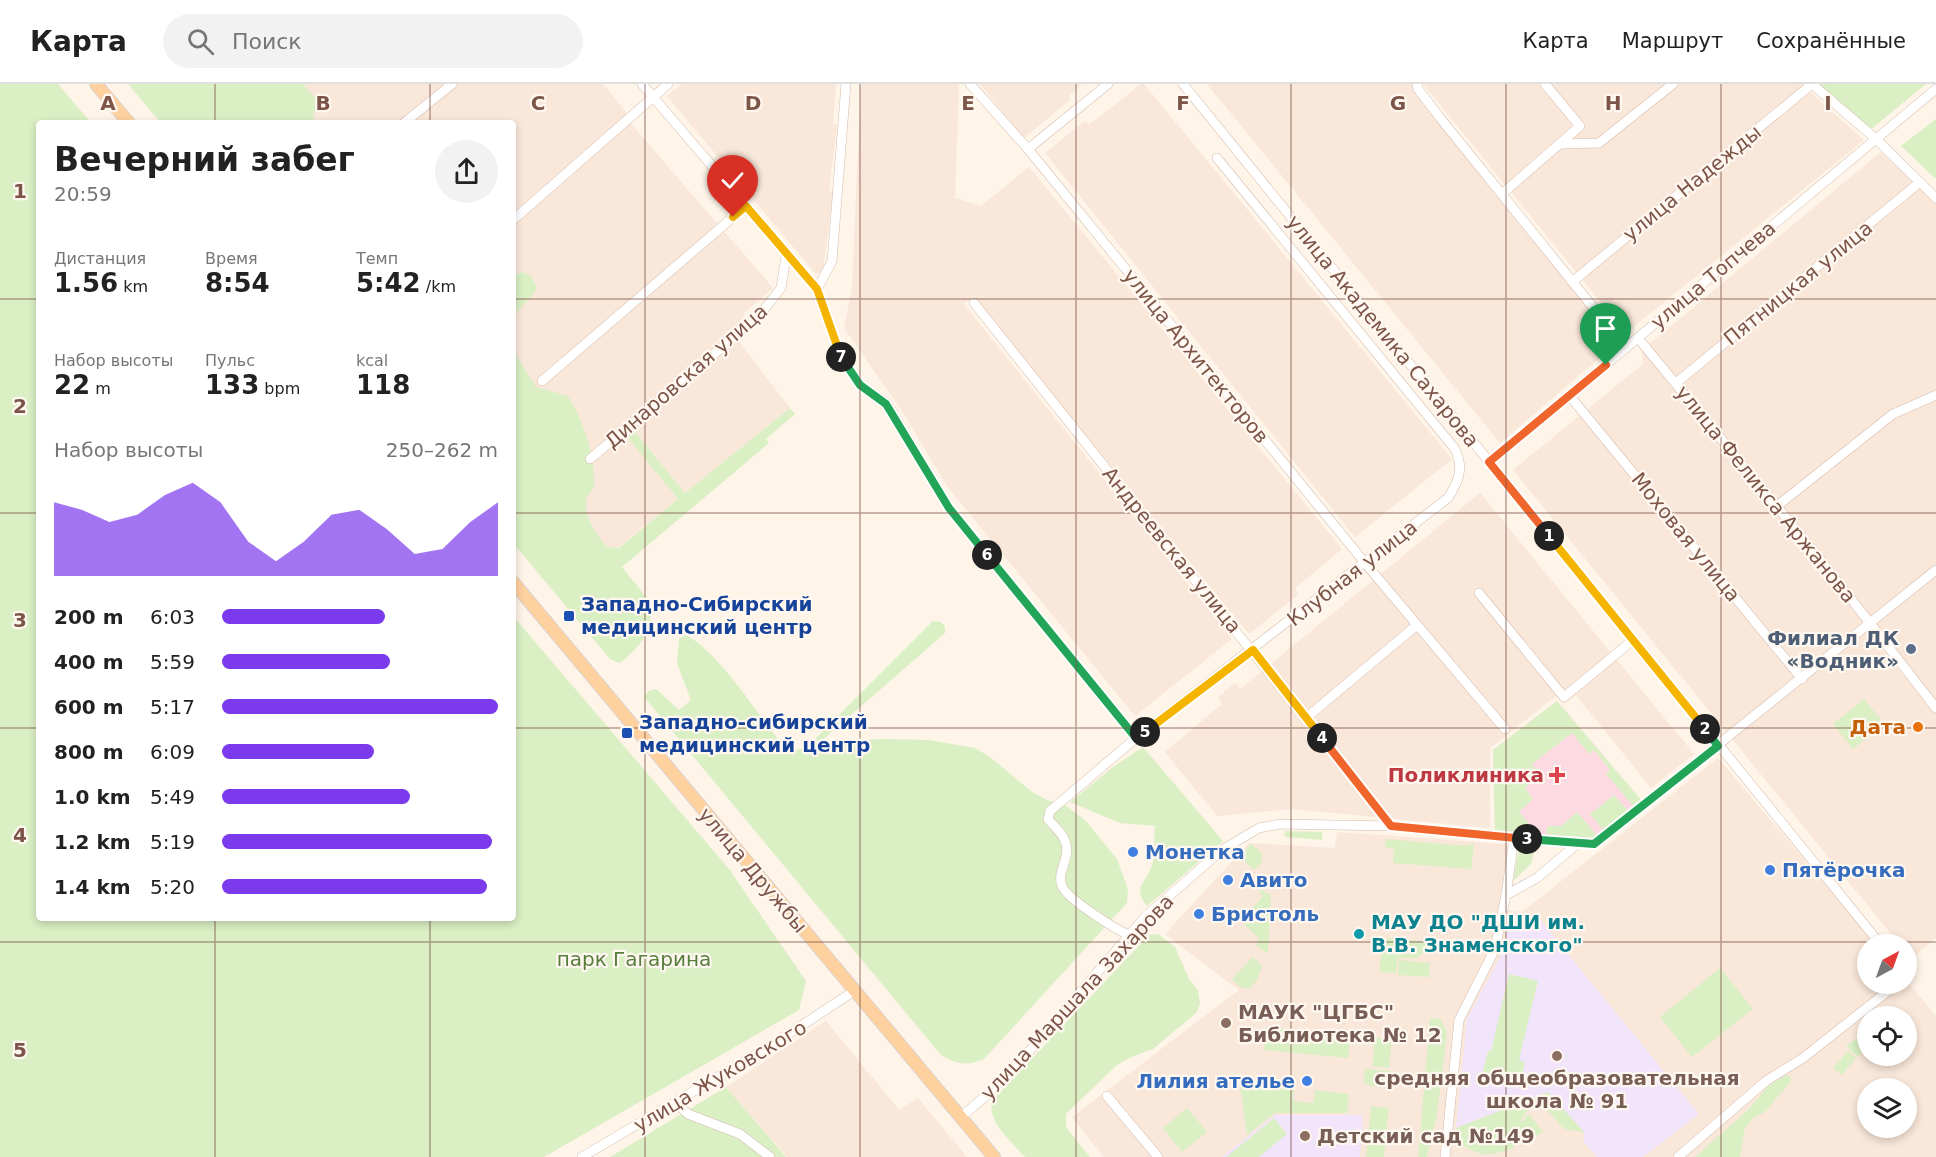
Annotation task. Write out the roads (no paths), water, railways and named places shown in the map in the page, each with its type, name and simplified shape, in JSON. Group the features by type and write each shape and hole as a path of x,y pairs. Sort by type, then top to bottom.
{"main road":[{"path":"96,84 126,120"},
{"name":"улица Дружбы","path":"516,586 994,1157"}],"street":[{"path":"408,120 452,84"},
{"path":"642,84 786,256 817,289 842,360 860,385 886,404 949,508 1136,738"},
{"path":"516,217 668,84"},
{"path":"817,289 828,273 832,261 846,84"},
{"name":"улица Архитекторов","path":"970,84 1028,149 1365,563 1505,729"},
{"path":"1028,149 1108,84"},
{"name":"улица Академика Сахарова","path":"1183,84 1872,934"},
{"path":"1417,84 1418,89 1626,348"},
{"path":"1503,194 1580,126 1545,84"},
{"path":"1560,144 1599,143 1673,84"},
{"path":"1812,84 1876,139 1936,198"},
{"name":"улица Надежды","path":"1572,282 1812,84"},
{"name":"улица Топчева","path":"1489,462 1936,89"},
{"name":"Клубная улица","path":"1129,935 1070,897 1062,886 1060,875 1067,854 1067,843 1048,819 1056,805 1136,738 1448,498 1458,482 1461,462 1455,449 1217,158"},
{"name":"Пятницкая улица","path":"1676,383 1920,182"},
{"path":"542,381 746,206"},
{"name":"Динаровская улица","path":"590,459 759,316 781,288 786,256"},
{"name":"Андреевская улица","path":"974,303 1253,650 1391,826"},
{"name":"улица Феликса Аржанова","path":"1638,338 1777,506 1936,708"},
{"path":"1777,506 1893,414 1936,395"},
{"name":"Моховая улица","path":"1569,396 1802,679"},
{"name":"улица Маршала Захарова","path":"960,1118 1032,1047 1146,916 1222,850 1259,828 1280,824 1391,826 1594,844 1936,570"},
{"path":"1479,593 1564,697 1633,640"},
{"path":"1306,718 1418,625"},
{"path":"1445,1157 1459,1020 1495,949 1514,838"},
{"path":"1506,895 1537,878 1577,844"},
{"name":"улица Жуковского","path":"582,1157 676,1103 838,1004 854,991"},
{"path":"1678,1157 1766,1082 1803,1058 1884,994"},
{"path":"1107,1096 1158,1157"},
{"path":"676,1103 688,1114 740,1134 770,1157"}],"place":[{"name":"Западно-Сибирский медицинский центр","path":"569,616"},
{"name":"Филиал ДК «Водник»","path":"1911,649"},
{"name":"Дата","path":"1918,727"},
{"name":"Западно-сибирский медицинский центр","path":"627,733"},
{"name":"Поликлиника","path":"1557,775"},
{"name":"Монетка","path":"1133,852"},
{"name":"Пятёрочка","path":"1770,870"},
{"name":"Авито","path":"1228,880"},
{"name":"Бристоль","path":"1199,914"},
{"name":"МАУ ДО \"ДШИ им. В.В. Знаменского\"","path":"1359,934"},
{"name":"МАУК \"ЦГБС\" Библиотека № 12","path":"1226,1023"},
{"name":"средняя общеобразовательная школа № 91","path":"1557,1056"},
{"name":"Лилия ателье","path":"1307,1081"},
{"name":"Детский сад №149","path":"1305,1136"}],"park label":[{"name":"парк Гагарина","path":"634,959"}]}
